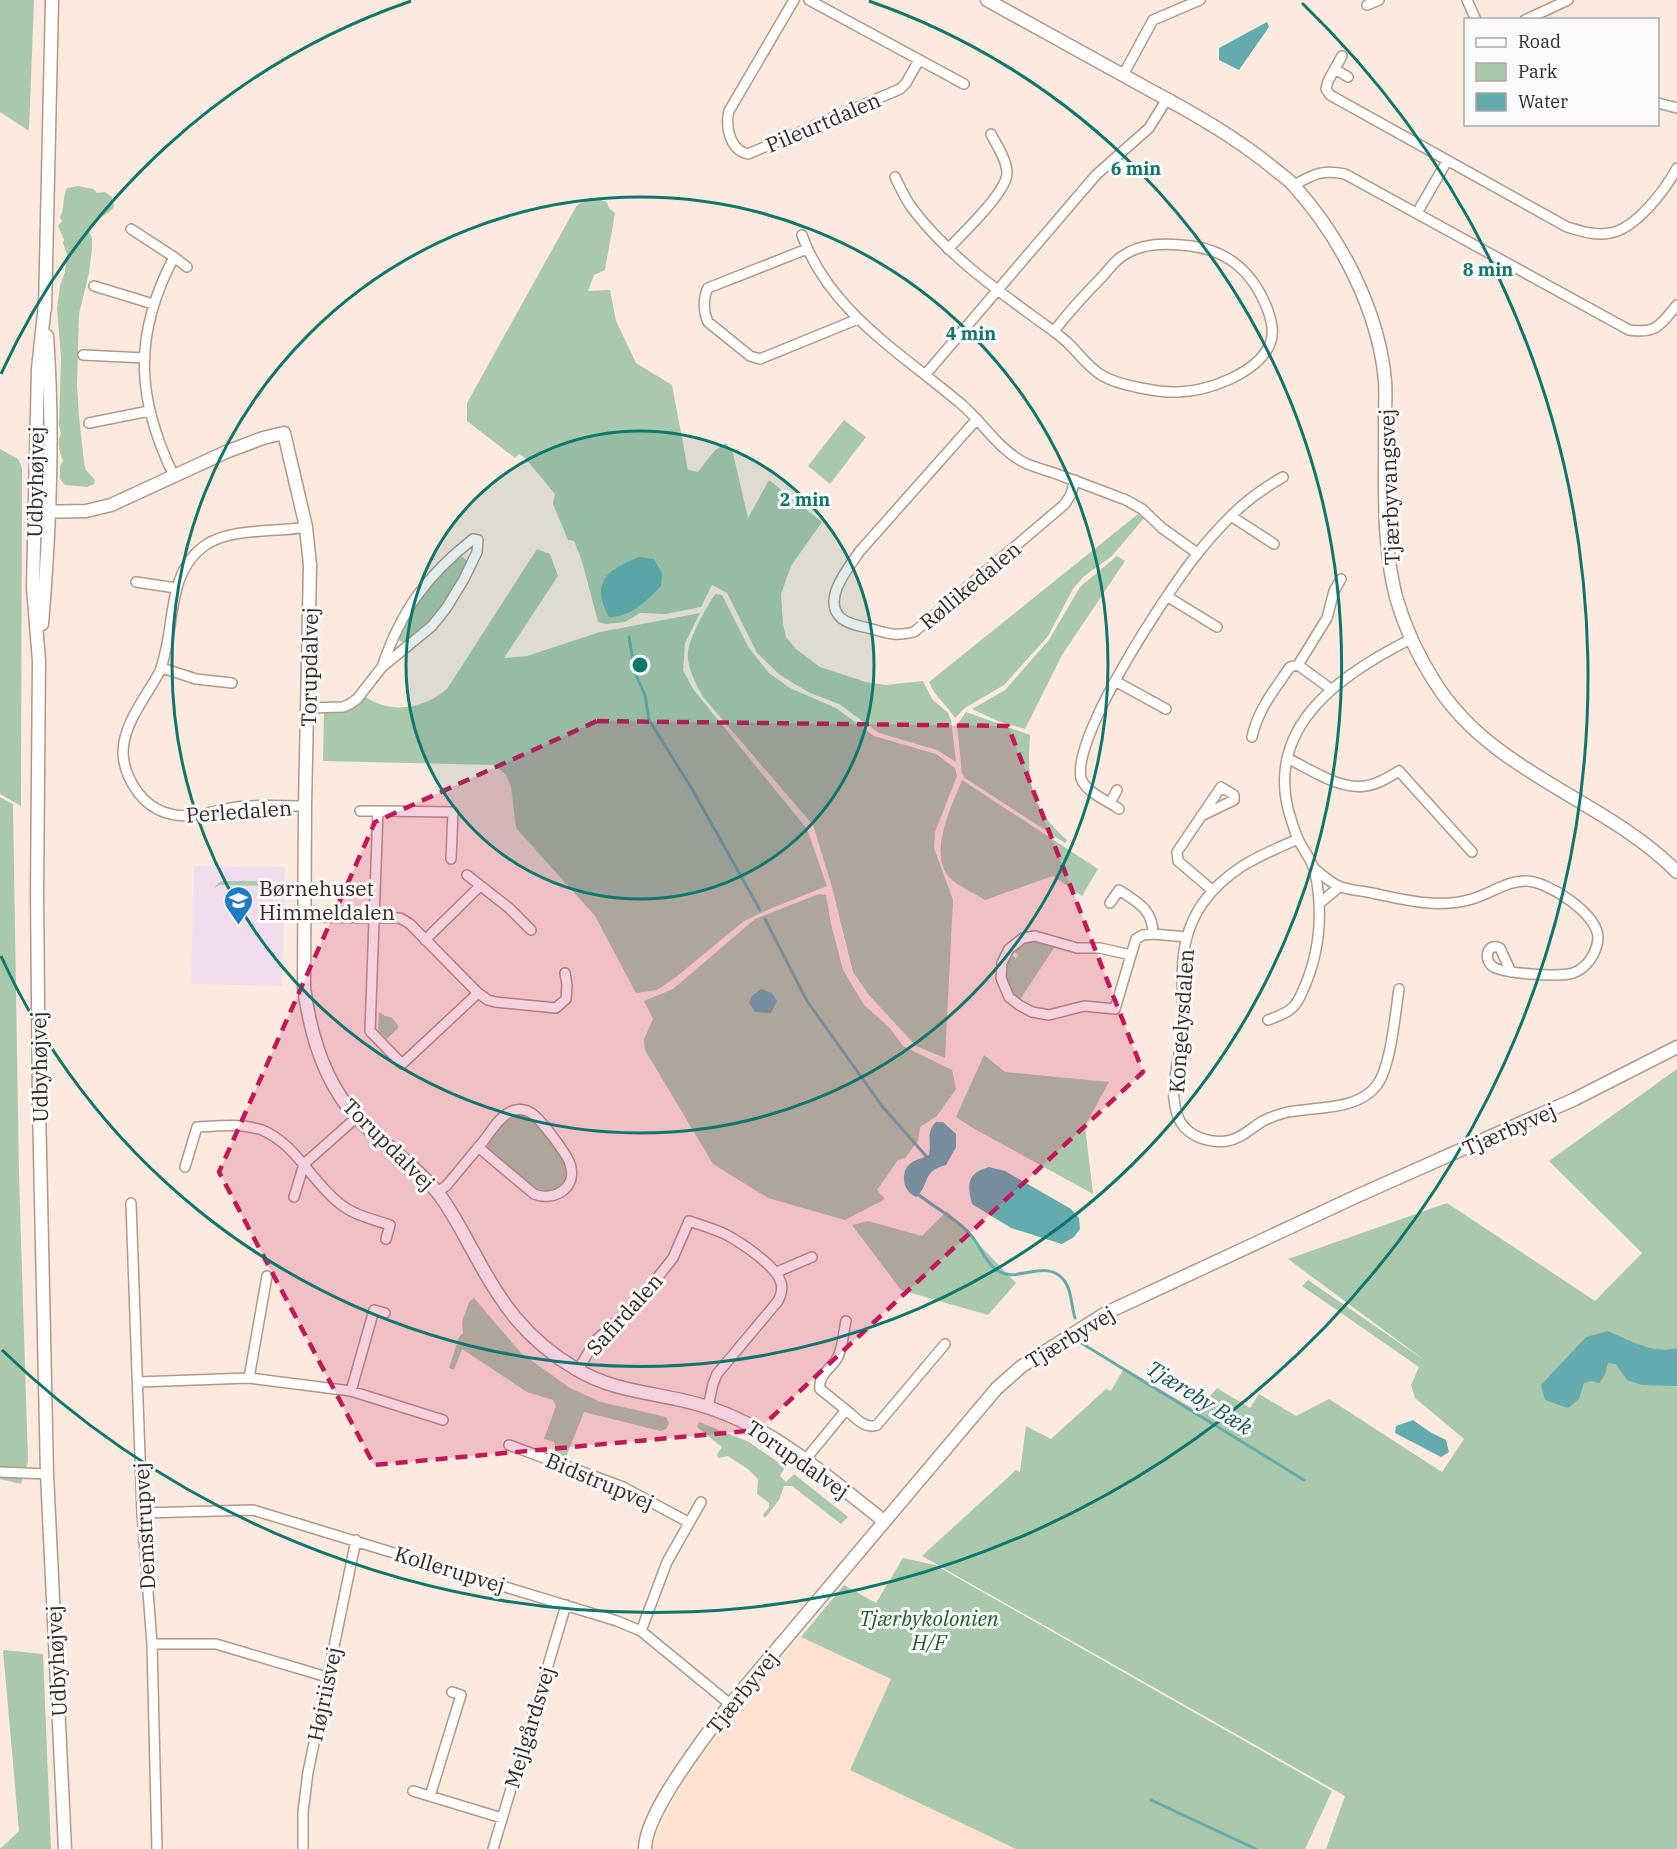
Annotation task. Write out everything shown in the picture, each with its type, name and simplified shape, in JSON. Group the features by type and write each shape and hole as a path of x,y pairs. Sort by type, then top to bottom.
{"street":[{"name":"Udbyhøjvej","path":"39,661 33,587 34,513 38,369 45,304 52,0"},
{"name":"Pileurtdalen","path":"794,0 729,111 726,123 735,148 741,152 748,154 900,89 920,60"},
{"path":"809,0 964,84"},
{"name":"Tjærbyvangsvej","path":"987,0 1227,133 1294,185 1330,232 1346,258 1373,322 1385,380 1386,511 1389,557 1396,597 1411,639 1437,686 1470,727 1515,763 1622,828 1664,859 1677,872"},
{"path":"1123,75 1153,20 1200,0"},
{"path":"1367,5 1379,0"},
{"path":"1467,0 1475,18"},
{"path":"1529,18 1568,0"},
{"path":"1342,56 1326,89 1330,95 1567,227 1589,234 1611,233 1632,223 1653,202 1677,168"},
{"path":"1335,69 1348,77"},
{"path":"925,375 1096,175 1149,128 1167,99"},
{"path":"1659,103 1677,108"},
{"path":"948,249 1005,185 1007,172 991,134"},
{"path":"1418,213 1447,161"},
{"path":"1294,185 1314,174 1331,171 1345,174 1629,330 1645,332 1659,326 1677,305"},
{"path":"895,177 911,206 948,249 997,290 1054,331 1085,363 1103,377 1131,386 1176,393 1213,387 1245,371 1264,354 1271,341 1272,321 1262,295 1248,273 1227,257 1203,247 1168,243 1139,248 1121,257 1054,331"},
{"path":"131,229 187,267"},
{"path":"802,235 807,249 826,281 858,319 879,339 977,419 1004,449 1024,462 1126,500 1142,509 1162,528 1197,553"},
{"path":"807,249 708,288 705,295 704,314 708,322 750,356 760,359 858,319"},
{"path":"174,257 161,281 153,304 147,331 145,358 145,384 149,411 156,437 174,476"},
{"path":"94,286 153,304"},
{"name":"Udbyhøjvej","path":"45,304 50,369 49,512 39,661 38,973 47,1474 65,1849"},
{"path":"83,355 145,358"},
{"path":"89,423 149,411"},
{"name":"Røllikedalen","path":"977,419 860,551 843,574 834,597 835,608 841,618 851,624 898,636 914,632 1065,504 1071,494 1074,480"},
{"name":"Torupdalvej","path":"34,513 98,509 127,499 236,448 263,438 284,434 306,527 310,565 304,987 307,1015 330,1077 357,1117 437,1192 517,1322 555,1356 578,1370 621,1389 708,1407 761,1430 805,1460 884,1521"},
{"path":"1119,809 1089,789 1082,781 1080,768 1084,747 1092,726 1140,639 1197,553 1255,494 1283,477"},
{"path":"1231,516 1274,544"},
{"name":"Perledalen","path":"305,806 244,806 199,816 183,817 156,809 131,783 124,762 124,741 162,668 172,622 176,588 189,561 204,546 233,534 289,531 306,527"},
{"path":"309,708 343,707 350,704 357,699 382,667 422,635 447,607 470,569 479,545 478,540 472,539 445,562 416,595 396,629 382,667"},
{"path":"1252,736 1260,710 1290,667 1298,665 1327,618 1334,591 1341,579"},
{"path":"136,582 176,588"},
{"path":"1168,597 1217,627"},
{"path":"1268,1020 1284,1014 1293,1007 1315,958 1319,933 1319,904 1314,869 1298,839 1288,807 1285,783 1287,758 1295,735 1307,715 1331,689 1378,655 1411,639"},
{"path":"1298,665 1331,689"},
{"path":"162,668 196,679 232,683"},
{"path":"1115,681 1166,709"},
{"path":"1287,758 1350,786 1367,786 1399,771 1472,852"},
{"path":"1110,802 1117,790"},
{"path":"360,811 453,812 451,859"},
{"path":"378,812 370,1031 402,1064 478,993"},
{"path":"1201,816 1176,852 1178,861 1212,890"},
{"name":"Kongelysdalen","path":"1298,839 1245,863 1227,875 1200,907 1187,937 1184,955 1182,1034 1174,1098 1178,1117 1185,1128 1197,1136 1212,1141 1229,1141 1264,1120 1284,1113 1356,1102 1376,1087 1384,1074 1400,989"},
{"path":"1314,869 1340,887 1418,902 1445,903 1470,900 1514,882 1528,881 1544,884 1584,910 1594,923 1598,936 1595,952 1586,965 1572,973 1522,974 1511,972"},
{"path":"467,875 509,908 531,930"},
{"path":"425,940 480,886"},
{"path":"1319,904 1340,887"},
{"path":"1110,903 1119,890 1139,903 1151,916 1153,934"},
{"path":"304,917 400,918 410,924 478,993 495,1002 556,1008 566,999 565,973"},
{"path":"1131,955 1100,948 1077,948 1035,936 1023,938 1009,949 1002,963 1001,978 1009,997 1032,1011 1049,1015 1084,1006 1115,1009 1136,939 1143,935 1153,934 1187,937"},
{"name":"Tjærbyvej","path":"645,1849 646,1835 651,1821 686,1764 730,1704 997,1388 1022,1365 1106,1313 1143,1295 1575,1099 1677,1047"},
{"path":"437,1192 447,1186 478,1147 499,1122 510,1111 521,1109 535,1115 567,1158 572,1171 570,1181 556,1196 539,1196 478,1147"},
{"path":"294,1197 304,1164 357,1117"},
{"path":"184,1167 197,1127 240,1126 261,1130 273,1136 304,1164 329,1195 341,1205 357,1214 390,1225 386,1239"},
{"name":"Demstrupvej","path":"131,1203 142,1513 152,1644 157,1849"},
{"name":"Safirdalen","path":"578,1370 596,1341 638,1302 673,1258 689,1221 724,1234 750,1250 777,1272"},
{"path":"708,1407 717,1374 778,1301 782,1291 782,1282 777,1272 812,1257"},
{"path":"249,1378 267,1276"},
{"path":"351,1391 374,1310 385,1313"},
{"path":"846,1321 838,1357 820,1379 820,1389 867,1426 877,1425 945,1344"},
{"path":"138,1382 249,1378 351,1391 443,1420"},
{"path":"805,1460 846,1410"},
{"name":"Bidstrupvej","path":"509,1445 623,1486 688,1522"},
{"path":"0,1472 47,1474"},
{"path":"641,1631 667,1562 701,1502"},
{"name":"Kollerupvej","path":"142,1513 253,1510 617,1621 641,1631 730,1704"},
{"name":"Højriisvej","path":"303,1849 303,1812 308,1772 356,1540"},
{"name":"Mejlgårdsvej","path":"493,1849 566,1605"},
{"path":"152,1644 216,1644 327,1677"},
{"path":"430,1796 461,1695 452,1692"},
{"path":"412,1791 502,1818"}],"highlighted area":[{"path":"597,721 1008,726 1143,1072 758,1430 374,1465 219,1172 375,822"}],"shaded area":[{"name":"Børnehuset Himmeldalen","path":"194,866 285,867 282,986 191,984"},
{"path":"801,1637 891,1678 850,1770 1016,1849 650,1849 679,1791 728,1719"}],"green space":[{"path":"0,0 34,0 29,131 0,112"},
{"path":"78,186 93,189 97,193 105,192 112,197 114,207 93,223 89,231 92,238 92,249 79,314 77,385 79,416 86,470 95,480 94,484 87,487 65,485 60,479 60,466 63,461 59,445 61,358 57,308 67,254 58,226 62,221 60,217 67,188"},
{"path":"594,198 607,202 609,208 615,213 605,270 594,275 588,291 610,290 616,321 636,363 672,385 688,470 698,472 715,450 726,443 733,453 748,518 769,480 822,522 791,566 781,594 786,637 796,649 820,667 866,682 885,685 923,681 932,699 948,713 951,720 956,762 937,750 879,733 839,704 810,693 780,675 757,653 727,593 712,585 701,607 666,614 640,613 625,622 606,624 598,622 582,561 574,541 568,540 553,504 555,494 525,458 519,454 515,458 467,421 467,403 577,205"},
{"path":"844,420 866,437 830,484 808,466"},
{"path":"0,449 18,459 22,468 21,806 0,794"},
{"path":"1138,514 1144,518 1112,556 1083,577 1073,589 1048,636 1004,685 965,708 955,718 934,692 929,682"},
{"path":"537,549 550,554 558,576 504,658 527,656 600,632 700,613 685,643 683,670 693,689 807,829 827,886 744,921 657,990 636,993 595,916 516,828 511,787 506,775 495,765 323,761 324,713 346,709 366,697 387,706 419,705 447,689"},
{"path":"460,555 469,562 456,586 434,616 406,645 396,638 427,586"},
{"path":"1117,556 1125,561 1062,655 1025,729 998,721 972,709 1005,690 1049,640 1080,587"},
{"path":"715,594 722,595 749,648 769,673 790,688 836,708 874,736 936,754 955,768 957,776 935,832 934,848 953,900 945,1058 916,1046 869,995 853,972 832,887 813,825 703,697 697,686 690,669 689,645"},
{"path":"966,712 1030,735 1029,767 1033,793 1045,816 1067,840 1065,843 965,778 962,773 957,725"},
{"path":"962,780 1098,869 1082,896 1053,876 985,900 952,880 943,867 941,842 948,815"},
{"path":"0,797 13,804 19,1175 28,1461 21,1484 0,1479"},
{"path":"221,881 266,881 270,884 266,886 220,885 214,888"},
{"path":"819,894 826,895 843,970 864,1005 889,1027 903,1046 952,1070 956,1089 937,1116 920,1127 918,1141 905,1158 898,1160 877,1190 885,1199 845,1220 768,1198 713,1164 645,1050 644,1039 653,1019 644,1001 673,989 755,919"},
{"path":"1035,940 1056,945 1019,1001 1010,990 1006,979 1007,961 1010,954 1016,958 1018,955 1013,951 1017,946"},
{"path":"379,1012 391,1017 398,1025 398,1028 387,1039 378,1030"},
{"path":"984,1055 1005,1072 1109,1082 1085,1126 1093,1194 956,1117"},
{"path":"1677,1069 1677,1849 1326,1849 1345,1796 922,1556 1016,1470 1020,1472 1026,1426 1051,1439 1106,1389 1111,1391 1124,1368 1197,1411 1217,1388 1250,1408 1259,1394 1296,1416 1329,1399 1442,1472 1464,1439 1415,1398 1411,1385 1419,1367 1302,1286 1308,1280 1427,1362 1288,1259 1447,1203 1595,1301 1642,1253 1549,1161"},
{"path":"519,1114 537,1123 565,1165 567,1177 564,1183 553,1192 536,1190 487,1150 492,1137 503,1122 509,1116"},
{"path":"947,1211 1016,1283 988,1315 901,1290 852,1225 868,1221 922,1236"},
{"path":"474,1298 521,1353 570,1388 601,1402 666,1417 669,1424 666,1429 661,1431 584,1412 566,1457 558,1454 554,1442 544,1439 556,1406 553,1400 527,1392 462,1349 454,1370 449,1368 459,1337 463,1333 462,1322 469,1302"},
{"path":"699,1422 749,1442 782,1465 784,1469 780,1476 786,1482 794,1474 848,1517 841,1524 792,1486 784,1486 779,1500 765,1518 763,1515 769,1503 757,1494 758,1479 728,1456 718,1458 717,1454 722,1447 697,1427"},
{"name":"Tjærbykolonien H/F","path":"903,1558 935,1565 1332,1791 1305,1849 1016,1849 850,1770 891,1679 801,1637 844,1585 876,1603"},
{"path":"3,1650 43,1654 51,1849 0,1849 19,1831"}],"water":[{"path":"1267,22 1269,27 1239,70 1219,60 1219,48"},
{"path":"639,557 654,559 662,573 661,586 632,611 609,617 601,595 605,579 610,572"},
{"path":"761,989 772,993 777,1001 771,1013 755,1012 749,1003 752,996"},
{"path":"936,1122 943,1122 956,1134 956,1147 946,1165 930,1174 917,1197 912,1195 906,1187 905,1172 915,1160 929,1155 930,1134"},
{"path":"989,1167 1005,1171 1071,1209 1079,1218 1080,1229 1074,1237 1062,1244 1011,1228 972,1204 969,1191 970,1180 976,1172"},
{"path":"1608,1331 1659,1350 1677,1348 1677,1386 1642,1385 1627,1380 1616,1364 1608,1363 1605,1375 1599,1383 1591,1381 1584,1383 1579,1399 1568,1408 1545,1400 1541,1385 1586,1337"},
{"path":"1413,1420 1446,1440 1449,1452 1441,1457 1395,1433 1396,1426"}],"waterway":[{"path":"629,637 635,673 645,695 649,720 692,789 760,910"},
{"path":"765,919 807,1001 882,1106 926,1156"},
{"name":"Tjæreby Bæk","path":"919,1195 965,1229 990,1264 1002,1273 1010,1275 1047,1271 1063,1279 1070,1293 1075,1318"},
{"name":"Tjæreby Bæk","path":"1078,1341 1304,1480"},
{"path":"1151,1800 1256,1849"}],"place":[{"name":"Børnehuset Himmeldalen","path":"238,926"}]}
